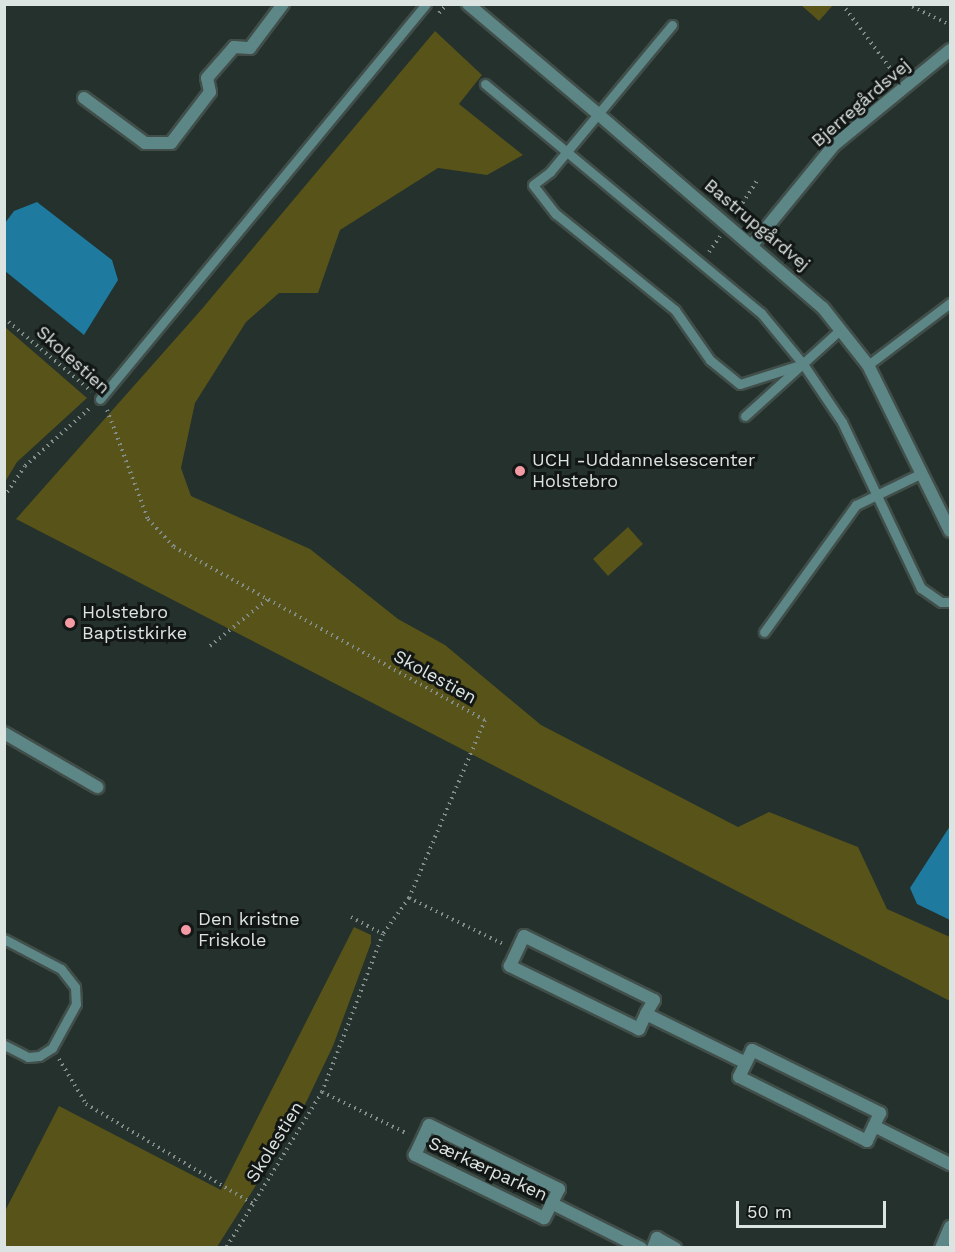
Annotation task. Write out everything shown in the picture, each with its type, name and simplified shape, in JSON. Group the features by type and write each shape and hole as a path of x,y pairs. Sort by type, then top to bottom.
{"street":[{"path":"84,98 145,143 171,142 210,92 207,78 234,47 250,48 283,4"},
{"name":"Bastrupgårdvej","path":"468,4 804,288 868,365 951,531"},
{"name":"Bjerregårdsvej","path":"753,244 834,145 951,50"},
{"path":"4,733 97,788"},
{"path":"524,936 654,1000 646,1014 639,1029 510,966 524,936"},
{"path":"646,1014 746,1063"},
{"path":"752,1050 880,1113 874,1126 867,1141 739,1077 752,1050"},
{"name":"Særkærparken","path":"429,1125 559,1189 551,1203 544,1218 415,1155 429,1125"},
{"path":"874,1126 951,1164"},
{"name":"Særkærparken","path":"551,1203 641,1248"},
{"path":"940,1248 951,1227"},
{"path":"653,1248 657,1238 675,1248"}],"lane":[{"path":"100,399 426,4"},
{"path":"672,25 567,152 533,185 556,214 675,310 710,360 740,384 803,364"},
{"path":"485,84 761,313 803,364 842,422 921,588 941,602 951,602"},
{"path":"868,365 951,303"},
{"path":"745,416 840,330"},
{"path":"764,632 856,505 922,473"},
{"path":"4,939 61,969 75,987 76,1004 52,1048 39,1056 28,1057 4,1045"}],"path":[{"path":"842,4 904,86"},
{"path":"907,4 951,25"},
{"name":"Skolestien","path":"4,318 100,399 148,519 174,547 485,720 409,898 383,934 322,1092 226,1248"},
{"path":"5,495 26,466 100,399"},
{"path":"210,646 268,599"},
{"path":"409,898 517,950"},
{"path":"351,918 383,934"},
{"path":"52,1048 86,1104 253,1204"},
{"path":"322,1092 422,1140"}],"shaded area":[{"path":"801,4 834,4 819,21 801,5"},
{"path":"435,31 482,75 459,104 523,155 487,175 438,168 340,230 318,293 279,293 246,322 195,403 181,468 191,496 310,549 398,619 445,645 541,725 738,827 769,812 858,847 887,909 950,937 950,1001 16,519 201,310"},
{"path":"5,327 87,398 17,462 5,482"},
{"path":"628,527 643,544 608,576 593,559"},
{"path":"354,927 371,935 371,943 333,1046 299,1117 217,1247 5,1247 5,1211 59,1106 221,1190"}],"water":[{"path":"37,202 112,260 118,280 84,335 5,271 5,223 14,211"},
{"path":"950,826 950,920 917,904 910,888"}],"place":[{"name":"UCH -Uddannelsescenter Holstebro","path":"520,471"},
{"name":"Holstebro Baptistkirke","path":"70,623"},
{"name":"Den kristne Friskole","path":"186,930"}]}
